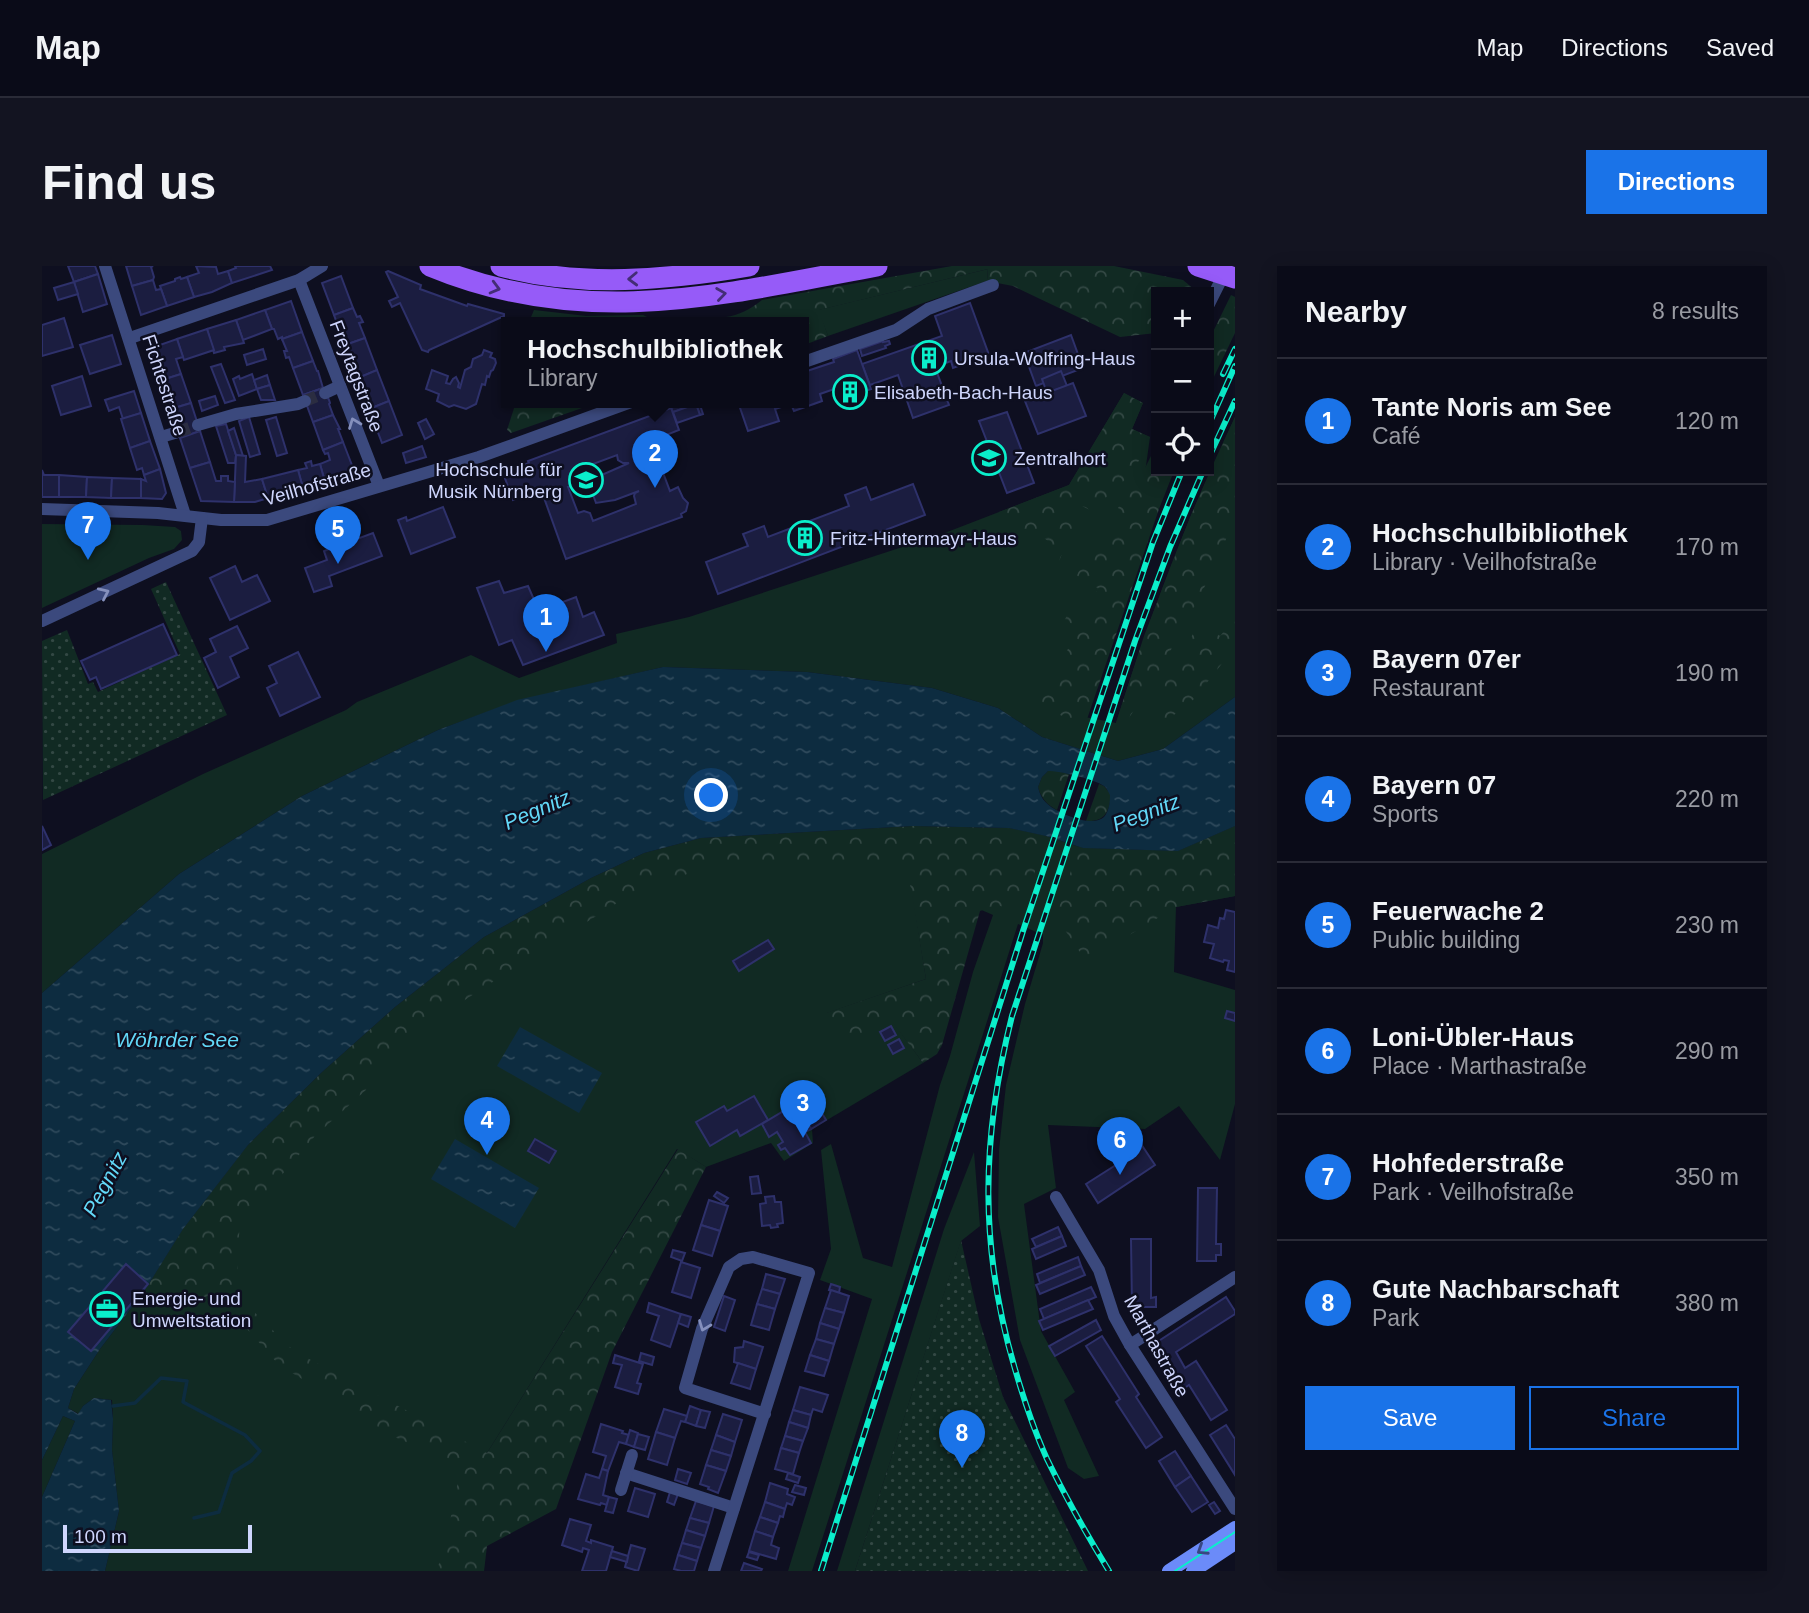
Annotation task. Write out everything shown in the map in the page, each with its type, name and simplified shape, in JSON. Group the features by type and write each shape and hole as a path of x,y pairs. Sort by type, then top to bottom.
{"main road":[{"path":"430,266 475,283 522,295 610,303 718,294 877,266"},
{"path":"501,266 544,275 614,279 674,277 749,266"},
{"path":"1198,266 1229,276"},
{"path":"1169,1571 1235,1528"},
{"path":"1193,1571 1235,1543"}],"street":[{"name":"Fichtestraße","path":"106,266 186,515"},
{"path":"130,338 299,280 322,266"},
{"path":"1214,297 1229,276"},
{"name":"Freytagstraße","path":"299,280 379,486"},
{"path":"809,360 896,331 928,309 993,285"},
{"path":"325,393 340,386"},
{"path":"198,425 236,414 305,401"},
{"name":"Veilhofstraße","path":"42,509 267,520 479,457 614,408"},
{"path":"161,437 178,432"},
{"path":"42,621 192,551 199,542 202,518"},
{"name":"Marthastraße","path":"1056,1197 1099,1270 1114,1316 1130,1345 1235,1509"},
{"path":"714,1571 765,1414 809,1273 754,1257 741,1259 729,1267 702,1329 685,1388 765,1414"},
{"path":"1130,1345 1235,1277"},
{"path":"621,1490 632,1455"},
{"path":"626,1473 734,1507"}],"green space":[{"path":"952,266 1114,266 1183,280 1191,287 1151,287 1151,334 1120,337 1013,286 987,281 988,269 819,310 828,336 809,343 809,317 725,317 749,309 762,300"},
{"path":"988,269 987,281 828,336 818,310"},
{"path":"1231,295 1235,297 1235,333 1214,377 1214,350 1214,330"},
{"path":"534,310 586,316 647,317 531,317"},
{"path":"1124,393 1143,403 1132,429 1150,437 1146,466 1059,712 1116,723 1170,568 1208,476 1214,476 1214,463 1235,417 1235,697 1163,749 1118,761 1042,737 998,708 932,688 807,672 663,667 517,701 438,730 302,796 179,874 42,993 42,854 203,774 346,710 357,702 471,655 519,678 617,643 616,634 689,617 942,534 1069,485"},
{"path":"1124,393 1143,403 1132,429 1150,437 1128,477 1092,511 1078,504 1066,516 1073,527 1055,571 1040,557 1052,544 1040,535 1023,547 999,512 1069,485"},
{"path":"514,408 582,408 511,433 507,430"},
{"path":"1235,417 1235,519 1200,597 1151,686 1128,719 1116,723 1144,636 1191,515 1209,476 1214,476 1214,464"},
{"path":"1151,456 1151,476 1172,476 1085,725 1035,705 1082,627 1064,621 1071,608 1089,612 1098,588 1075,579 1093,542 1103,548 1126,517 1118,508"},
{"path":"42,524 175,527 181,531 182,540 174,549 42,608"},
{"path":"166,582 227,715 43,800 42,641 67,630 88,684 93,682 98,692 180,654 151,589"},
{"path":"1235,619 1235,647 1194,699 1165,722 1163,693 1166,679 1193,634 1207,626 1220,636"},
{"path":"1048,771 1069,774 1057,810 1045,801 1038,787"},
{"path":"1099,784 1111,795 1109,806 1102,818 1086,821"},
{"path":"913,826 1009,828 1046,836 1022,913 997,905 980,911 942,1045 937,1054 923,1063 894,1024 849,1048 826,1013 926,979 909,878 893,868 723,861 617,903 451,1009 380,1070 365,1091 315,1136 240,1224 237,1260 239,1297 294,1351 487,1453 678,1149 706,1167 612,1352 556,1509 487,1546 484,1571 436,1571 444,1551 460,1471 454,1463 381,1431 374,1423 279,1365 216,1294 176,1306 145,1290 183,1229 248,1145 321,1073 395,1007 484,937 591,878 644,853 701,838"},
{"path":"1235,826 1235,896 1176,907 1174,972 1235,990 1235,1104 1220,1160 1179,1106 1145,1129 1048,1125 1056,1188 1024,1204 1041,1331 1075,1392 1064,1400 1099,1476 1084,1479 1068,1468 1020,1340 998,1217 999,1150 1006,1085 1043,943 1043,935 1018,924 812,1571 788,1571 872,1299 820,1280 831,1249 821,1150 831,1144 863,1258 892,1267 940,1085 973,972 993,915 910,879 926,979 827,1013 894,1023 923,1063 812,1129 813,1143 784,1161 771,1143 706,1167 677,1149 487,1453 484,1571 105,1571 119,1511 112,1450 112,1400 94,1398 83,1406 79,1414 68,1408 74,1389 100,1349 145,1290 183,1229 248,1145 644,853 1009,828 1083,848 1178,851"},
{"path":"1235,826 1235,896 1176,907 1086,961 1056,917 1079,846 1178,851"},
{"path":"974,1152 980,1226 961,1241 855,1571 837,1571 944,1229"},
{"path":"961,1240 979,1319 1003,1397 1088,1571 855,1571"},
{"path":"63,1416 75,1421 42,1497 42,1460"}],"water":[{"name":"Wöhrder See","path":"663,667 807,672 932,688 998,708 1042,737 1118,761 1163,749 1235,697 1235,826 1178,851 1083,848 1009,828 913,826 701,838 644,853 591,878 484,937 395,1007 321,1073 248,1145 183,1229 145,1290 100,1349 74,1389 68,1408 78,1414 83,1406 94,1398 111,1400 112,1450 119,1511 105,1571 42,1571 42,1497 75,1421 63,1416 42,1460 42,993 179,874 302,796 438,730 517,700","holes":["1048,771 1085,778 1105,787 1110,798 1104,817 1092,821 1077,819 1048,804 1042,798 1038,787"]},
{"path":"520,1027 602,1073 579,1113 497,1066"},
{"path":"455,1139 539,1188 515,1228 431,1179"}],"building":[{"path":"68,266 95,266 98,274 74,282"},
{"path":"126,266 153,266 153,280 132,286"},
{"path":"196,266 216,267 218,274 228,271 232,283 194,297 187,277 199,273"},
{"path":"235,266 270,266 272,270 232,283 228,271 236,268"},
{"path":"386,272 421,285 420,289 504,316 428,352 422,350 400,303 392,307 389,301 398,297"},
{"path":"98,274 107,304 83,312 74,282"},
{"path":"341,276 353,308 334,315 322,283"},
{"path":"180,277 187,277 194,297 167,306 160,286"},
{"path":"153,280 156,290 161,289 167,306 141,315 132,286"},
{"path":"74,282 78,294 58,300 54,288"},
{"path":"291,301 302,332 278,339 265,310"},
{"name":"Ursula-Wolfring-Haus","path":"970,303 989,355 953,368 951,361 935,367 949,405 913,418 898,375 870,385 862,364 942,336 935,316"},
{"path":"353,308 363,322 359,323 365,338 345,345 334,315"},
{"path":"265,310 272,329 243,340 236,320"},
{"path":"64,318 73,347 42,356 42,325"},
{"path":"236,320 244,343 224,347 225,350 214,353 207,329"},
{"path":"207,329 214,350 184,360 177,339"},
{"path":"302,332 313,361 293,368 289,357 286,358 284,351 287,351 282,339"},
{"path":"112,335 121,364 90,374 80,345"},
{"path":"1071,335 1083,368 1036,386 1024,353"},
{"path":"365,338 377,370 358,378 345,345"},
{"path":"177,339 183,357 176,359 181,374 162,380 151,348"},
{"path":"889,341 890,344 885,346 886,348 862,356 860,349"},
{"path":"263,349 266,359 247,365 244,355"},
{"path":"484,350 492,353 490,357 495,359 496,363 489,377 487,376 485,385 482,384 476,404 466,409 454,405 449,407 437,401 439,394 426,389 432,370 448,376 446,383 450,384 456,377 460,388 465,370 471,367 473,359 482,355"},
{"name":"Elisabeth-Bach-Haus","path":"857,350 871,389 840,399 837,388 820,394 822,401 809,406 809,370 834,362 833,359"},
{"path":"313,361 323,388 303,395 293,368"},
{"path":"221,364 235,400 225,403 211,367"},
{"path":"377,370 389,401 369,409 358,378"},
{"path":"1061,371 1067,386 1047,393 1042,379"},
{"path":"181,374 191,403 171,409 162,380"},
{"path":"252,374 257,389 239,396 233,379"},
{"path":"267,375 270,385 257,389 254,380"},
{"path":"82,376 91,406 61,415 52,386"},
{"path":"1073,383 1086,416 1038,434 1025,401"},
{"path":"270,385 275,400 261,400 257,389"},
{"path":"323,388 333,415 313,422 303,395"},
{"path":"134,391 141,413 123,419 119,407 109,411 105,400"},
{"path":"215,396 218,405 202,411 199,401"},
{"path":"389,401 402,435 382,443 369,409"},
{"path":"191,403 200,431 180,438 171,409"},
{"name":"Hochschule für Musik Nürnberg","path":"671,408 679,430 651,441 670,491 678,487 688,503 686,511 681,514 682,517 566,559 543,495 550,492 548,487 513,500 503,473 529,463 528,461","holes":["617,455 618,460 629,463 588,481 596,503 615,500 639,491 634,496 636,504 593,521 590,513 578,513 568,487 575,485 577,478 574,471"]},
{"path":"697,408 700,415 677,423 673,412"},
{"name":"Elisabeth-Bach-Haus","path":"740,408 778,408 775,409 779,421 748,431"},
{"path":"1007,412 1034,483 1007,493 979,421"},
{"path":"141,413 150,441 130,448 121,419"},
{"path":"333,415 343,442 323,450 313,422"},
{"path":"249,417 260,454 250,457 239,421"},
{"path":"276,417 287,453 277,456 266,420"},
{"path":"426,419 434,434 425,439 418,423"},
{"path":"226,424 236,455 235,463 228,463 216,426"},
{"path":"234,428 243,456 236,455 228,431"},
{"path":"200,431 210,462 190,468 180,438"},
{"path":"150,441 160,469 144,475 142,468 137,470 130,448"},
{"path":"343,442 355,473 325,482 320,464 330,460 328,453 325,454 323,450"},
{"path":"422,446 426,457 406,463 403,453"},
{"path":"236,455 246,456 245,482 262,479 268,498 255,502 234,502"},
{"path":"311,461 312,466 320,464 325,482 303,488 298,470 307,468 305,463"},
{"path":"210,462 216,481 221,481 221,476 228,476 228,481 235,482 234,502 201,501 190,468"},
{"path":"160,469 166,493 162,499 141,498 141,479 146,481 144,475"},
{"path":"42,470 44,475 59,475 59,497 42,497"},
{"path":"298,470 303,488 268,498 262,479"},
{"path":"59,475 87,477 86,497 59,497"},
{"path":"87,477 112,478 111,498 86,497"},
{"path":"112,478 141,479 141,498 111,498"},
{"name":"Fritz-Hintermayr-Haus","path":"913,484 925,515 718,594 706,562 748,546 743,534 764,526 768,537 849,506 845,495 866,487 871,500"},
{"path":"443,507 455,537 411,554 398,520 406,517 407,521"},
{"path":"373,533 382,556 329,576 332,586 314,592 305,568 327,560 324,551"},
{"path":"235,566 242,582 257,575 270,601 230,620 210,578"},
{"path":"499,581 504,593 528,586 539,611 576,597 583,617 594,612 604,635 523,665 512,640 499,645 477,588"},
{"path":"163,624 177,655 101,689 96,677 90,680 81,661"},
{"path":"237,626 248,648 230,657 239,677 218,688 204,658 216,652 210,639"},
{"path":"298,652 320,697 280,716 267,688 277,683 269,666"},
{"path":"42,826 51,845 42,850"},
{"path":"1226,910 1235,912 1235,972 1227,970 1229,961 1210,958 1214,944 1204,942 1208,925 1218,928 1220,918 1224,919"},
{"path":"768,940 774,949 739,971 733,961"},
{"path":"1227,1011 1235,1013 1235,1021 1225,1018"},
{"path":"891,1026 896,1035 885,1041 880,1032"},
{"path":"899,1039 904,1048 893,1054 888,1045"},
{"path":"754,1096 768,1120 740,1136 737,1130 710,1146 696,1122 724,1106 727,1111"},
{"path":"813,1098 826,1120 811,1129 797,1103 801,1101 803,1104"},
{"path":"797,1103 811,1129 805,1132 811,1143 790,1155 785,1148 781,1150 778,1145 783,1142 777,1132 769,1137 762,1124"},
{"path":"1137,1138 1155,1165 1098,1203 1086,1184 1130,1156 1124,1147"},
{"path":"535,1139 556,1151 549,1163 528,1151"},
{"path":"758,1176 761,1193 752,1194 750,1177"},
{"path":"1198,1188 1217,1188 1216,1244 1221,1244 1221,1255 1216,1255 1216,1261 1197,1261"},
{"path":"717,1192 728,1198 724,1203 714,1196"},
{"path":"774,1196 775,1202 781,1202 783,1223 771,1228 770,1225 762,1226 760,1204 766,1203 765,1197"},
{"path":"709,1200 728,1206 720,1231 701,1225"},
{"path":"701,1225 720,1231 712,1256 693,1250"},
{"path":"1058,1227 1062,1236 1036,1247 1032,1239"},
{"path":"1062,1236 1066,1246 1036,1259 1032,1249"},
{"path":"1131,1239 1151,1239 1151,1298 1156,1297 1156,1307 1132,1307"},
{"path":"673,1250 685,1253 682,1261 671,1257"},
{"path":"1078,1257 1081,1266 1040,1283 1037,1274"},
{"path":"681,1262 700,1268 691,1298 672,1292"},
{"name":"Energie- und Umweltstation","path":"126,1264 148,1284 91,1351 68,1332 97,1298 109,1307 114,1301 103,1291"},
{"path":"1081,1266 1085,1275 1040,1294 1036,1285"},
{"path":"766,1274 785,1279 780,1294 762,1289"},
{"path":"831,1284 840,1287 839,1293 829,1290"},
{"path":"1091,1287 1096,1297 1044,1319 1040,1309"},
{"path":"762,1289 780,1294 775,1309 757,1304"},
{"path":"831,1290 849,1296 844,1313 825,1308"},
{"path":"724,1296 735,1300 725,1331 714,1327"},
{"path":"1226,1297 1235,1314 1176,1352 1185,1368 1196,1361 1227,1410 1211,1420 1189,1385 1180,1391 1151,1346"},
{"path":"1088,1300 1093,1309 1043,1330 1039,1321"},
{"path":"649,1303 681,1314 670,1347 651,1340 659,1316 647,1312"},
{"path":"757,1304 775,1309 769,1330 751,1325"},
{"path":"825,1308 844,1313 839,1329 820,1323"},
{"path":"681,1314 691,1317 688,1327 678,1323"},
{"path":"1096,1320 1101,1330 1055,1356 1049,1346"},
{"path":"820,1323 839,1329 834,1344 816,1339"},
{"path":"1102,1336 1139,1394 1136,1397 1162,1437 1146,1448 1116,1402 1120,1399 1086,1346"},
{"path":"816,1339 834,1344 829,1361 810,1355"},
{"path":"744,1341 763,1347 756,1369 734,1362 735,1348 743,1347"},
{"path":"641,1353 654,1357 652,1365 639,1361"},
{"path":"615,1355 643,1364 637,1383 641,1384 638,1394 615,1387 622,1365 613,1363"},
{"path":"810,1355 829,1361 824,1376 805,1371"},
{"path":"738,1363 756,1369 750,1389 731,1383"},
{"path":"800,1387 828,1395 822,1412 813,1409 811,1415 793,1410"},
{"path":"690,1406 701,1410 696,1426 685,1422"},
{"path":"664,1409 687,1416 685,1422 681,1421 675,1438 656,1432"},
{"path":"701,1410 710,1412 705,1428 696,1426"},
{"path":"793,1410 811,1415 808,1428 789,1422"},
{"path":"723,1414 742,1420 735,1442 716,1435"},
{"path":"789,1422 808,1428 803,1441 785,1436"},
{"path":"601,1424 629,1435 626,1444 619,1442 608,1471 602,1469 606,1456 593,1452"},
{"path":"1226,1425 1235,1439 1235,1475 1210,1435"},
{"path":"630,1430 638,1433 634,1447 626,1444"},
{"path":"656,1432 675,1438 667,1465 648,1459"},
{"path":"638,1434 649,1437 645,1450 634,1447"},
{"path":"716,1435 735,1442 731,1456 711,1450"},
{"path":"785,1436 803,1441 799,1453 781,1448"},
{"path":"781,1448 799,1453 793,1474 775,1469"},
{"path":"711,1450 731,1456 726,1471 706,1465"},
{"path":"1175,1451 1191,1476 1175,1487 1159,1461"},
{"path":"706,1465 726,1471 718,1493 700,1484"},
{"path":"602,1469 608,1471 603,1495 609,1497 607,1505 578,1499 586,1474 599,1478"},
{"path":"678,1469 691,1473 687,1484 675,1480"},
{"path":"788,1473 800,1477 798,1483 786,1479"},
{"path":"1191,1476 1208,1502 1192,1512 1175,1487"},
{"path":"770,1483 788,1489 787,1494 795,1497 792,1505 787,1503 785,1509 765,1502"},
{"path":"795,1485 806,1488 804,1495 792,1492"},
{"path":"635,1488 655,1494 648,1517 628,1511"},
{"path":"670,1492 678,1494 674,1505 667,1502"},
{"path":"609,1497 617,1499 613,1513 605,1511"},
{"path":"696,1501 714,1506 709,1523 690,1518"},
{"path":"765,1502 785,1509 778,1523 760,1517"},
{"path":"1214,1502 1220,1511 1215,1514 1209,1505"},
{"path":"760,1517 778,1523 773,1537 755,1531"},
{"path":"690,1518 709,1523 705,1536 686,1530"},
{"path":"570,1519 591,1525 586,1541 613,1547 606,1571 582,1571 589,1550 583,1548 582,1552 562,1545"},
{"path":"686,1530 705,1536 701,1548 682,1543"},
{"path":"755,1531 773,1537 771,1545 779,1548 776,1559 749,1551"},
{"path":"682,1543 701,1548 697,1561 678,1555"},
{"path":"631,1545 645,1549 638,1571 625,1567"},
{"path":"612,1551 628,1556 627,1562 610,1557"},
{"path":"749,1552 759,1555 757,1560 747,1557"},
{"path":"678,1555 697,1561 694,1571 674,1569"},
{"path":"744,1563 762,1569 741,1571"}],"waterway":[{"path":"113,1406 135,1403 161,1378 187,1381 183,1402 245,1435 260,1451 251,1461 232,1473 219,1512 194,1518"}],"tunnel":[{"path":"305,401 325,393"},
{"path":"178,432 198,425"}],"tram line":[{"path":"1175,1571 1235,1532"}],"railway":[{"path":"1223,374 1235,349"},
{"path":"1214,413 1235,366"},
{"path":"1214,446 1235,401"},
{"path":"821,1571 1023,931 1153,542 1180,476"},
{"path":"1109,1571 1047,1459 1015,1369 995,1280 988,1193 990,1150 994,1106 1012,1016 1135,641 1170,547 1201,476"}],"place":[{"name":"Ursula-Wolfring-Haus","path":"929,358"},
{"name":"Elisabeth-Bach-Haus","path":"850,392"},
{"name":"Zentralhort","path":"989,458"},
{"name":"Hochschule für Musik Nürnberg","path":"586,480"},
{"name":"Hochschulbibliothek","path":"655,488"},
{"name":"Fritz-Hintermayr-Haus","path":"805,538"},
{"name":"Hohfederstraße","path":"88,560"},
{"name":"Feuerwache 2","path":"338,564"},
{"name":"Tante Noris am See","path":"546,652"},
{"name":"Bayern 07er","path":"803,1138"},
{"name":"Bayern 07","path":"487,1155"},
{"name":"Loni-Übler-Haus","path":"1120,1175"},
{"name":"Energie- und Umweltstation","path":"107,1309"},
{"name":"Gute Nachbarschaft","path":"962,1468"}],"water label":[{"name":"Pegnitz","path":"537,810"},
{"name":"Pegnitz","path":"1146,813"},
{"name":"Pegnitz","path":"105,1184"}]}
